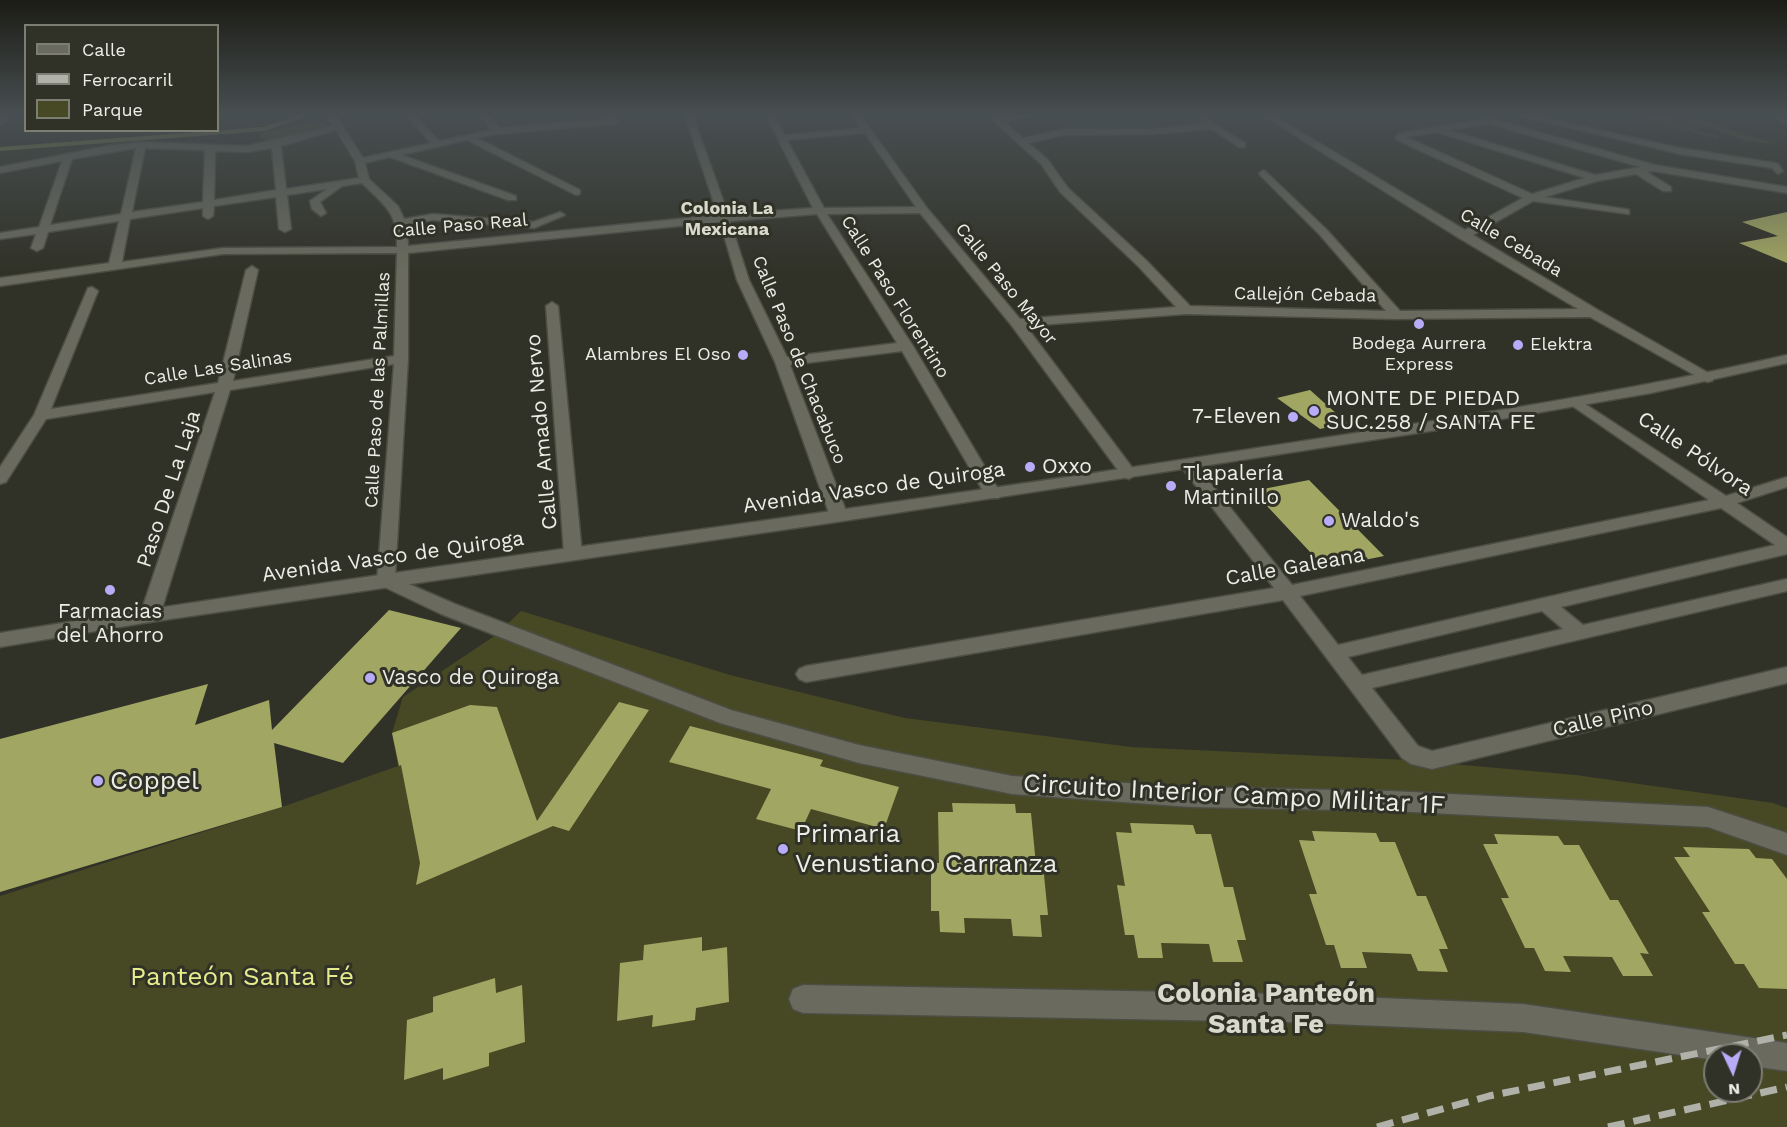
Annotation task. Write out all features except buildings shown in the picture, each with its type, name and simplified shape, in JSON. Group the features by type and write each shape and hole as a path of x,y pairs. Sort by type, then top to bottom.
{"street":[{"path":"37,248 64,169"},
{"path":"115,265 136,169"},
{"path":"208,216 210,169"},
{"path":"280,169 285,229"},
{"path":"362,169 364,180 394,208 401,224 433,217 534,225 560,215"},
{"path":"430,169 512,198"},
{"path":"529,169 576,192"},
{"name":"Calle Paso de Chacabuco","path":"707,169 743,280 782,362 839,516"},
{"name":"Calle Paso Florentino","path":"799,169 820,211 906,346 993,494"},
{"name":"Calle Paso Mayor","path":"895,169 923,210 1017,323 1129,474"},
{"path":"1049,169 1064,190 1143,264 1186,310"},
{"name":"Calle Cebada","path":"1353,169 1463,236 1707,378"},
{"path":"1467,169 1531,198 1625,212"},
{"path":"1565,169 1595,178"},
{"path":"1463,236 1531,198 1595,178 1651,169"},
{"path":"1658,169 1787,190"},
{"path":"1638,171 1667,189"},
{"path":"1264,173 1323,232 1396,315"},
{"path":"0,236 364,180"},
{"path":"321,213 315,201 344,183"},
{"name":"Calle Paso Real","path":"0,282 223,250 402,250 723,218 820,211 923,210"},
{"name":"Calle Paso de las Palmillas","path":"386,581 401,359 403,228 401,224"},
{"name":"Paso De La Laja","path":"150,615 224,387 252,270"},
{"path":"2,472 41,415 92,291"},
{"name":"Calle Amado Nervo","path":"552,306 573,554"},
{"name":"Callejón Cebada","path":"1017,323 1186,310 1396,315 1593,313"},
{"path":"782,362 906,346"},
{"name":"Avenida Vasco de Quiroga","path":"0,640 150,615 1129,474 1576,402 1707,378 1787,358"},
{"name":"Calle Las Salinas","path":"41,415 401,359"},
{"name":"Calle Pólvora","path":"1576,402 1787,547"},
{"path":"1187,464 1289,592 1357,684 1787,585"},
{"name":"Calle Galeana","path":"806,674 1289,592 1724,502 1787,482"},
{"name":"Calle Pólvora","path":"1333,653 1787,547"},
{"name":"Circuito Interior Campo Militar 1F","path":"386,581 448,609 728,717 859,754 1012,785 1191,797 1391,801 1708,817 1787,844"},
{"path":"1546,604 1580,633"},
{"name":"Calle Pino","path":"1357,684 1410,752 1419,758 1432,760 1787,675"},
{"path":"803,999 1286,1008 1523,1018 1787,1058"}],"green space":[{"name":"Panteón Santa Fé","path":"521,611 730,675 905,718 1131,747 1407,760 1576,775 1773,803 1787,808 1787,1127 0,1127 0,896 282,807 398,766 392,733 403,697 496,635"}],"railway":[{"path":"1377,1127 1489,1096 1787,1035"},
{"path":"1608,1127 1787,1087"}],"place":[{"name":"Bodega Aurrera Express","path":"1419,324"},
{"name":"Elektra","path":"1518,345"},
{"name":"Alambres El Oso","path":"743,355"},
{"name":"MONTE DE PIEDAD SUC.258 / SANTA FE","path":"1314,411"},
{"name":"7-Eleven","path":"1293,417"},
{"name":"Oxxo","path":"1030,467"},
{"name":"Tlapalería Martinillo","path":"1171,486"},
{"name":"Waldo's","path":"1329,521"},
{"name":"Farmacias del Ahorro","path":"110,590"},
{"name":"Vasco de Quiroga","path":"370,678"},
{"name":"Coppel","path":"98,781"},
{"name":"Primaria Venustiano Carranza","path":"783,849"}],"district":[{"name":"Colonia La Mexicana","path":"727,219"},
{"name":"Colonia Panteón Santa Fe","path":"1266,1010"}]}
